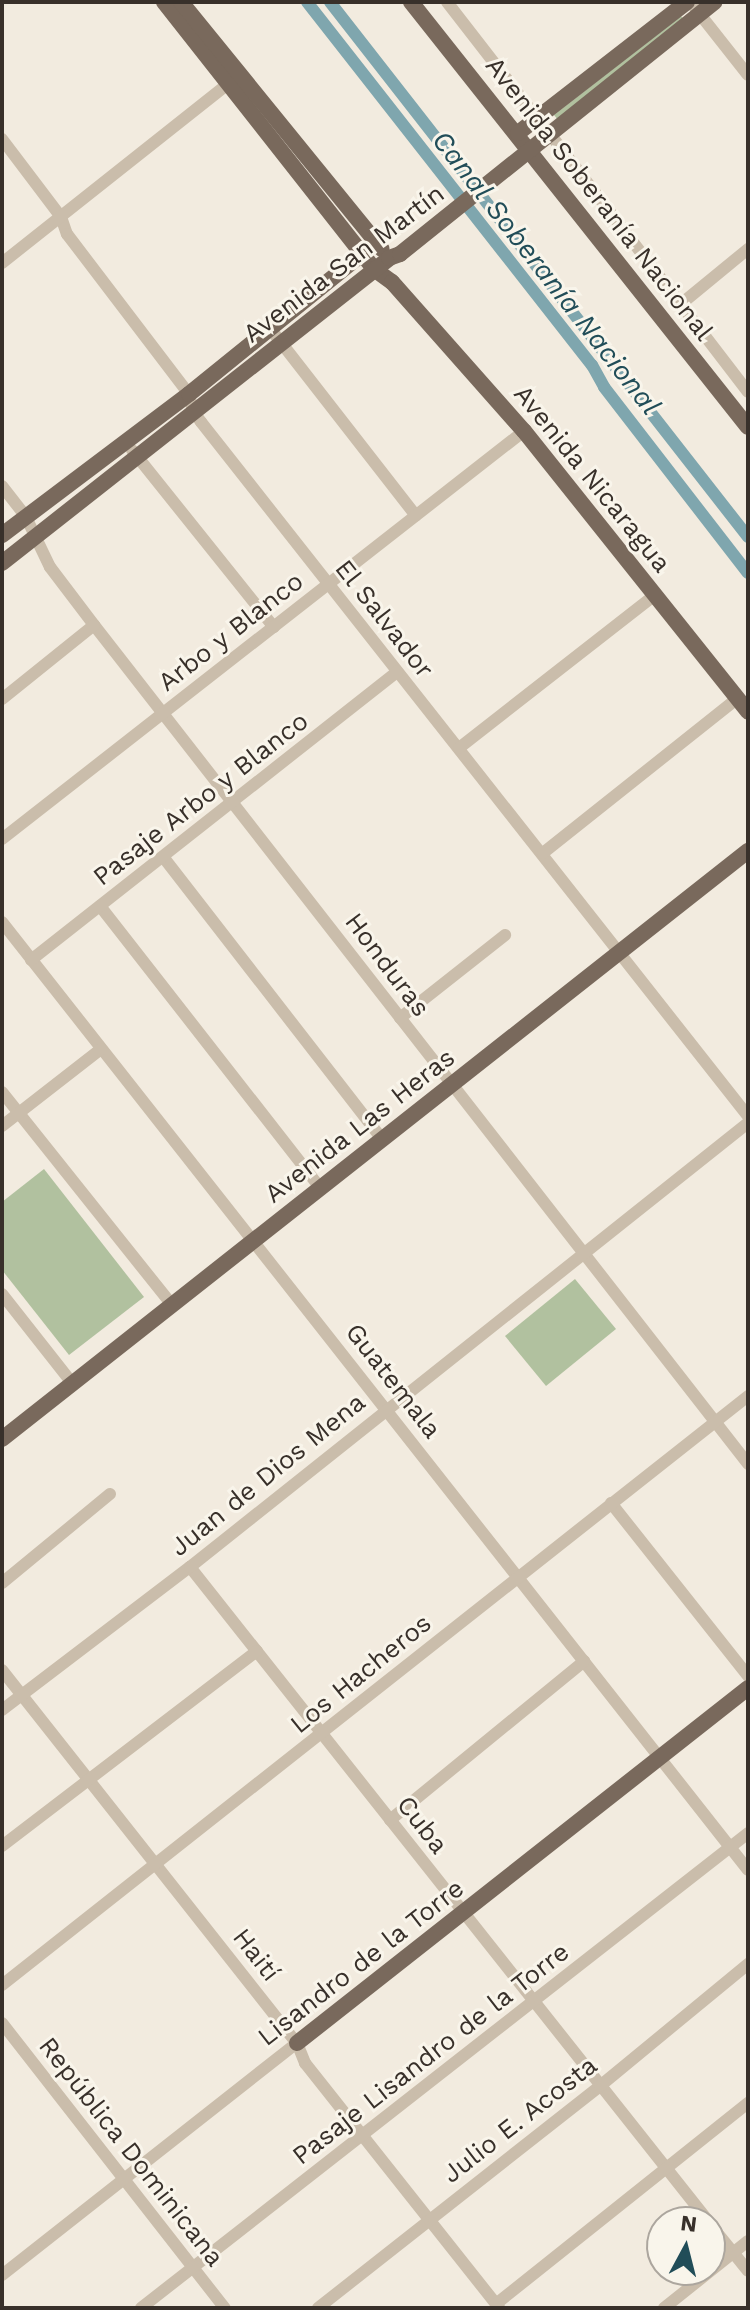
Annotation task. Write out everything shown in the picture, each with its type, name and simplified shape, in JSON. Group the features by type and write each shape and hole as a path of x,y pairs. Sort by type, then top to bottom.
{"main road":[{"name":"Avenida Nicaragua","path":"164,2 377,242 389,258 392,282"},
{"name":"Avenida Nicaragua","path":"181,2 234,80 362,254 374,269 392,282 524,431 743,705"},
{"name":"Avenida Soberanía Nacional","path":"411,2 531,149 748,427"},
{"name":"Avenida San Martín","path":"518,133 692,6 715,2"},
{"name":"Avenida San Martín","path":"2,563 550,134 692,6"},
{"name":"Avenida Soberanía Nacional","path":"537,118 550,134"},
{"name":"Avenida San Martín","path":"2,535 189,394 377,242"},
{"path":"705,372 748,411"},
{"name":"Avenida Las Heras","path":"2,1439 748,851"},
{"name":"Lisandro de la Torre","path":"297,2043 748,1688"}],"street":[{"name":"Avenida Soberanía Nacional","path":"447,2 537,118"},
{"path":"692,6 748,75"},
{"path":"2,263 234,80"},
{"name":"Avenida Soberanía Nacional","path":"550,134 748,392"},
{"name":"El Salvador","path":"2,139 61,217 67,234 189,394 193,411 748,1116"},
{"path":"681,304 748,249"},
{"path":"269,327 416,516"},
{"name":"Arbo y Blanco","path":"2,839 524,431"},
{"path":"125,442 274,627"},
{"name":"Honduras","path":"2,486 26,517 34,538 94,625 748,1464"},
{"path":"459,748 655,595"},
{"path":"2,699 94,625"},
{"name":"Pasaje Arbo y Blanco","path":"31,960 397,672"},
{"path":"543,853 743,705"},
{"path":"164,858 382,1139"},
{"path":"100,906 320,1188"},
{"name":"Guatemala","path":"2,922 748,1870"},
{"path":"400,1018 505,935"},
{"path":"2,1126 101,1049"},
{"path":"2,1092 172,1305"},
{"name":"Juan de Dios Mena","path":"2,1710 190,1567 748,1123"},
{"path":"2,1294 72,1383"},
{"name":"Los Hacheros","path":"2,1985 748,1396"},
{"path":"2,1583 110,1494"},
{"path":"611,1503 748,1676"},
{"name":"Cuba","path":"190,1567 695,2206"},
{"path":"2,1846 257,1651"},
{"path":"390,1820 584,1661"},
{"name":"Haití","path":"2,1670 297,2043 305,2063 498,2306"},
{"name":"Pasaje Lisandro de la Torre","path":"141,2308 748,1833"},
{"name":"Julio E. Acosta","path":"318,2308 600,2086 748,1964"},
{"name":"República Dominicana","path":"2,2023 225,2308"},
{"name":"Lisandro de la Torre","path":"2,2275 297,2043"},
{"path":"498,2306 748,2103"},
{"path":"664,2308 748,2241"},
{"name":"Cuba","path":"726,2244 748,2271"}],"green space":[{"path":"681,16 685,21 558,120 554,115"},
{"path":"44,1169 144,1297 69,1355 2,1270 2,1202"},
{"path":"575,1279 616,1329 546,1386 505,1336"}],"waterway":[{"name":"Canal Soberanía Nacional","path":"307,2 592,365 604,387 748,573"},
{"path":"330,2 748,537"}]}
